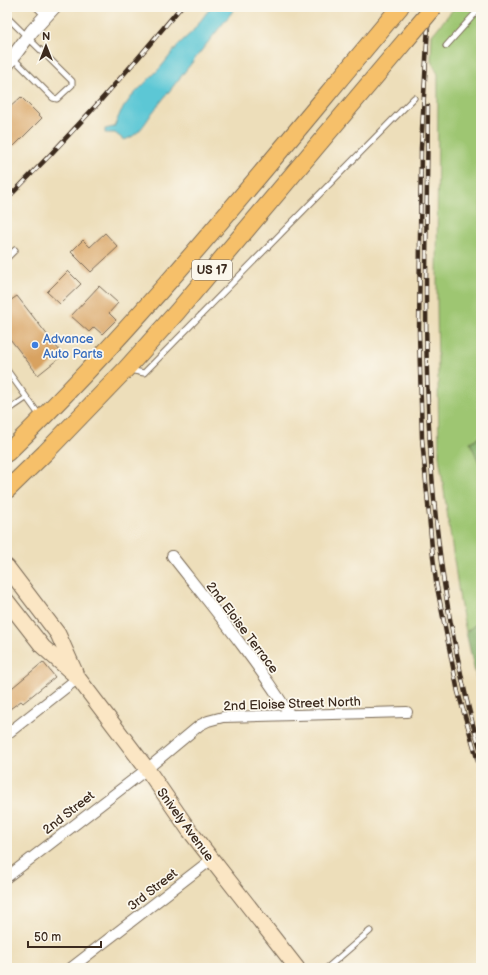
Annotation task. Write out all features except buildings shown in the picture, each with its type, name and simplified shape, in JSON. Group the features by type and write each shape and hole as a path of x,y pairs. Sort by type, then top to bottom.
{"highway":[{"name":"US 17","path":"7,453 42,419 152,301 400,7"},
{"name":"US 17","path":"7,490 126,369 192,294 434,7"}],"main road":[{"name":"Snively Avenue","path":"7,567 58,634 78,678"},
{"name":"Snively Avenue","path":"7,601 44,647 78,678 147,769 167,800 292,966"}],"street":[{"path":"10,61 28,38 45,10"},
{"name":"2nd Eloise Terrace","path":"172,556 246,650 272,686 290,716"},
{"path":"7,734 78,678"},
{"name":"2nd Eloise Street North","path":"147,769 200,725 223,717 406,712"},
{"name":"2nd Street","path":"7,877 147,769"},
{"name":"3rd Street","path":"71,968 212,859"}],"lane":[{"path":"446,46 481,7"},
{"path":"7,17 72,81 72,85 57,99 53,98 10,61"},
{"path":"126,369 144,373 158,360 207,308 414,98"},
{"path":"7,258 15,250"},
{"path":"7,370 42,419"},
{"path":"7,411 26,398"},
{"path":"327,968 370,931"}],"green space":[{"path":"455,7 481,7 481,437 470,442 481,467 481,620 466,632 460,601 439,456 437,298 438,74 431,61 432,35"},
{"path":"481,437 481,467 470,442"},
{"path":"481,620 481,699 466,632"}],"water":[{"path":"211,7 236,7 137,133 124,140 115,133 105,133 105,129 114,127 121,111 132,96 161,67 180,43 192,32"}],"railway":[{"path":"7,199 96,105 181,7"},
{"path":"429,7 421,148 419,333 422,438 436,582 458,692 481,772"},
{"path":"428,106 426,314 430,453 436,522 445,591 465,694 481,751"}],"place":[{"name":"Advance Auto Parts","path":"35,345"}]}
